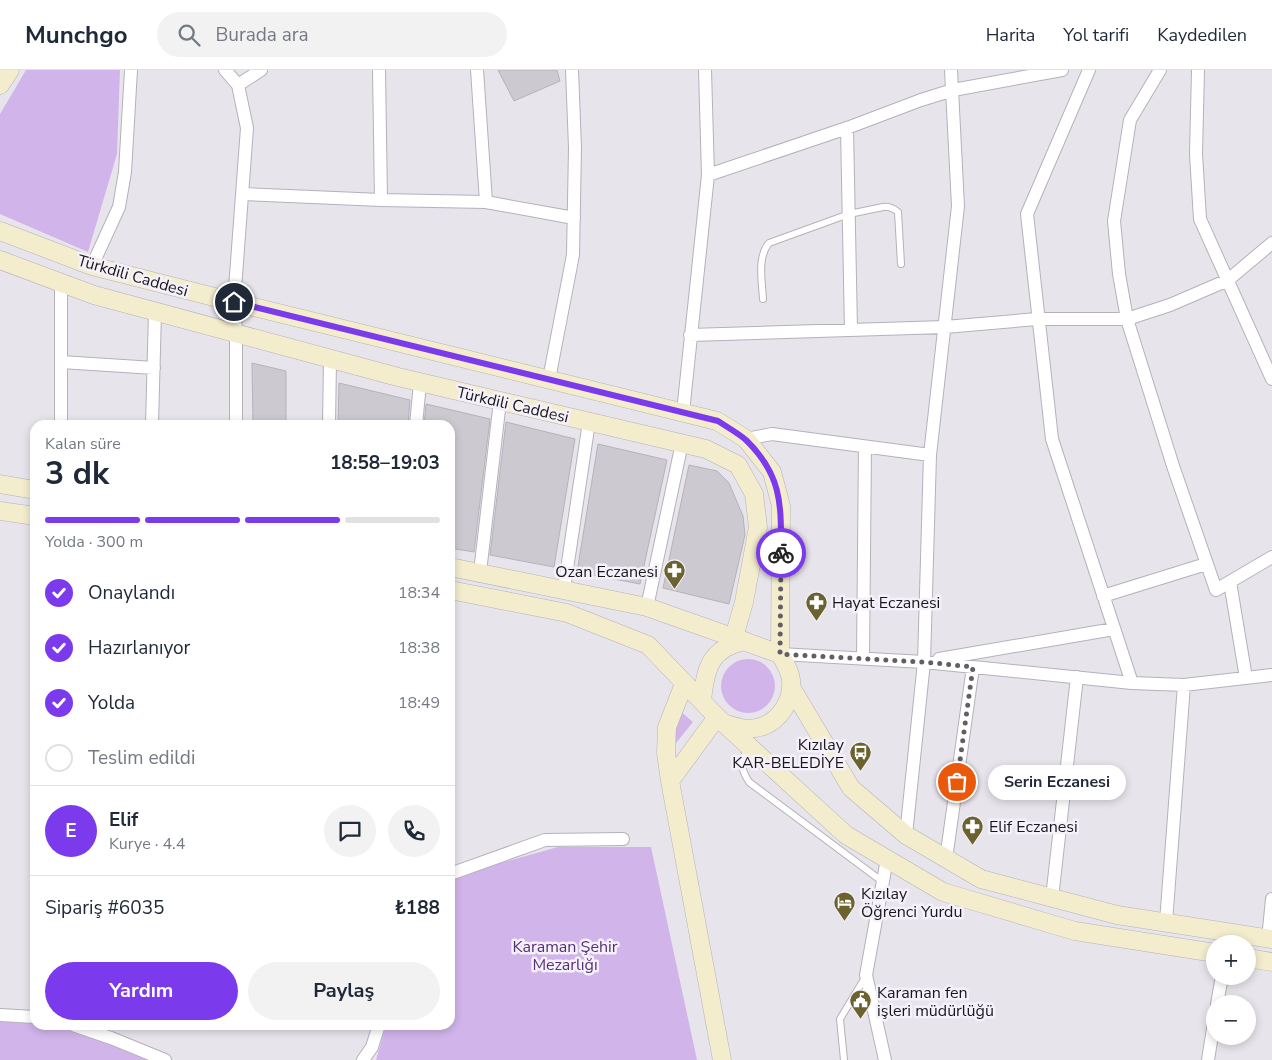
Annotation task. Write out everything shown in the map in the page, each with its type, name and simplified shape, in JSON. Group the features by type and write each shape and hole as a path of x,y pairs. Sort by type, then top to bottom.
{"main road":[{"path":"0,85 10,70"},
{"name":"Türkdili Caddesi","path":"0,231 92,266 718,421 746,439 772,472 781,506 780,654"},
{"name":"Türkdili Caddesi","path":"0,260 94,295 420,382 706,449 738,465 754,494 758,527 744,602 740,639"},
{"path":"0,484 30,489"},
{"path":"0,511 30,515"},
{"path":"455,568 647,607 780,654 790,676 791,687 788,701 781,714 770,723 756,728 742,729 721,720"},
{"path":"455,591 567,612 648,645 721,720 846,835 943,892 1075,931 1206,952"},
{"path":"702,701 707,668 714,657 724,648 736,643 740,639"},
{"path":"684,684 667,727 666,754 722,1060"},
{"path":"791,687 851,788 906,835 981,879 1117,914 1270,939"},
{"path":"670,781 721,720"},
{"path":"1256,959 1272,962"}],"street":[{"path":"92,266 119,207 125,172 131,70"},
{"path":"225,70 238,85 247,128 234,302 236,420"},
{"path":"238,85 261,70"},
{"path":"379,70 381,200"},
{"path":"478,70 486,202"},
{"path":"548,379 573,255 575,148 572,70"},
{"path":"682,412 708,175 705,70"},
{"path":"906,835 924,662 930,455 958,206 951,70"},
{"path":"708,175 953,90 1062,70"},
{"path":"1089,70 1027,214 1052,440 1132,683"},
{"path":"1160,70 1130,120 1114,221 1119,274 1127,319 1172,466 1216,590 1272,557"},
{"path":"1198,70 1196,154 1200,219 1272,377"},
{"path":"847,128 851,330"},
{"path":"242,194 486,202 574,218"},
{"path":"690,335 945,327 1037,318 1127,319 1170,306 1228,280 1272,243"},
{"path":"61,283 61,420"},
{"path":"152,420 154,311"},
{"path":"329,420 330,359"},
{"path":"61,362 154,368"},
{"path":"416,420 420,382"},
{"path":"480,572 500,401"},
{"path":"564,590 589,422"},
{"path":"746,439 772,434 930,455"},
{"path":"647,607 682,443"},
{"path":"863,658 865,447"},
{"path":"1103,596 1206,564"},
{"path":"1230,582 1246,678"},
{"path":"924,662 1114,629"},
{"path":"780,654 924,662 1132,683 1184,685 1272,675"},
{"path":"946,859 973,667"},
{"path":"1052,898 1077,677"},
{"path":"1166,922 1184,685"},
{"path":"455,872 546,840 623,839"},
{"path":"884,1060 866,975 887,859"},
{"path":"1270,939 1272,899"},
{"path":"0,1015 30,1017"},
{"path":"88,1030 165,1060"},
{"path":"363,1060 372,1048 377,1030"},
{"path":"1208,1060 1210,1045"}],"lane":[{"path":"763,299 762,260 764,250 769,243 849,214 883,207 892,208 898,212 900,264"},
{"path":"749,746 741,762 744,773 750,782 883,882"},
{"path":"844,1060 840,1019 866,975"}],"green space":[{"path":"26,70 120,70 117,154 88,252 0,214 0,114"},
{"path":"748,659 758,661 767,667 773,676 775,686 773,696 767,705 758,711 748,713 738,711 729,705 723,696 721,686 723,676 729,667 738,661"},
{"path":"680,711 693,722 672,748"},
{"name":"Karaman Şehir Mezarlığı","path":"558,847 651,847 697,1060 376,1060 385,1030 455,1030 455,876"},
{"path":"0,1018 30,1021 30,1030 75,1030 147,1060 0,1060"}],"building":[{"path":"498,70 557,70 560,81 514,101"},
{"path":"252,363 286,371 286,420 253,420"},
{"path":"339,383 410,400 408,420 338,420"},
{"path":"426,404 490,419 474,552 455,549 455,420 424,420"},
{"path":"506,422 575,439 554,567 490,555"},
{"path":"598,444 667,460 640,584 577,572"},
{"path":"689,465 717,471 729,483 743,516 745,535 729,604 663,588"}],"way so far":[{"path":"781,553 780,654 924,662 973,667 957,782"}],"place":[{"name":"Ozan Eczanesi","path":"674,590"},
{"name":"Hayat Eczanesi","path":"816,621"},
{"name":"Kızılay KAR-BELEDİYE","path":"860,772"},
{"name":"Serin Eczanesi","path":"957,782"},
{"name":"Elif Eczanesi","path":"973,845"},
{"name":"Kızılay Öğrenci Yurdu","path":"845,921"},
{"name":"Karaman fen işleri müdürlüğü","path":"861,1020"}],"route":[{"path":"234,302 718,421 746,439 772,472 781,506 781,553"}]}
